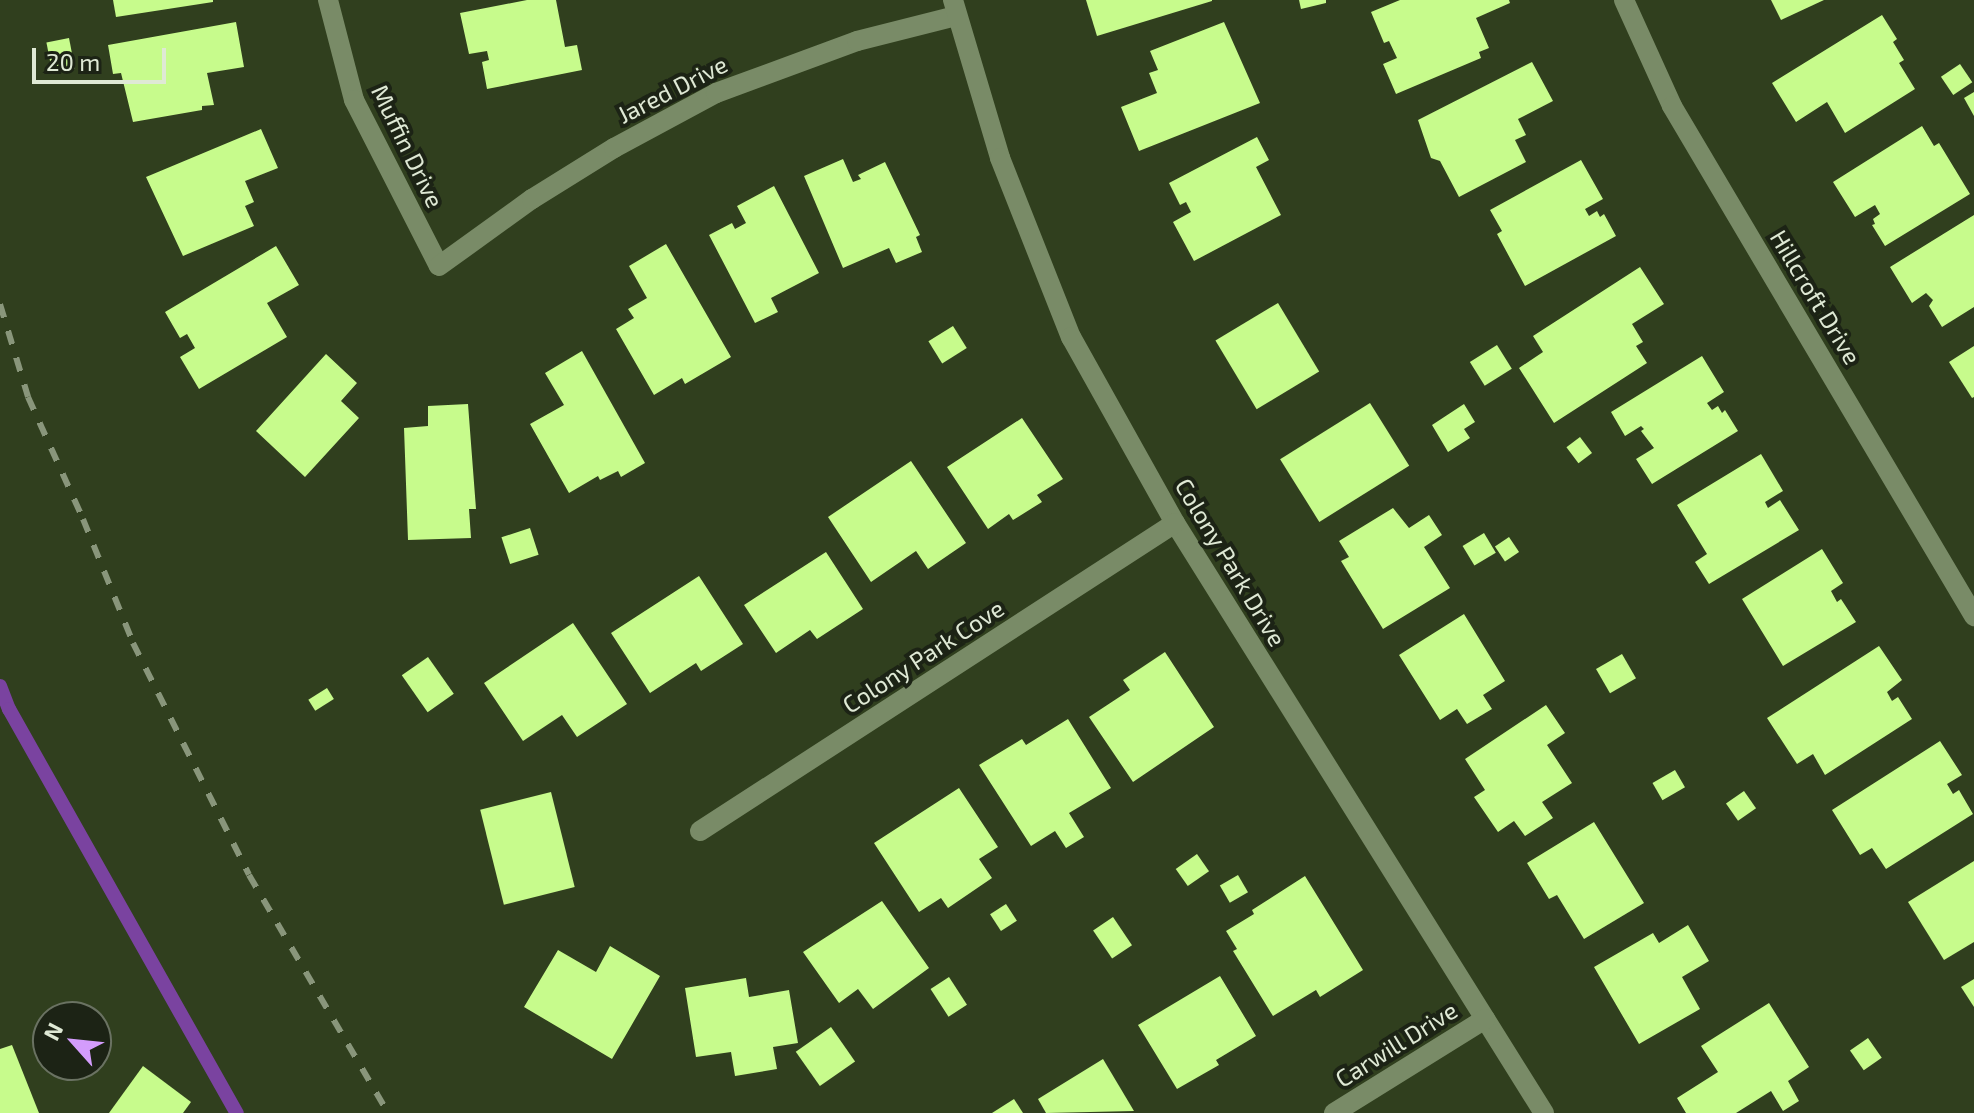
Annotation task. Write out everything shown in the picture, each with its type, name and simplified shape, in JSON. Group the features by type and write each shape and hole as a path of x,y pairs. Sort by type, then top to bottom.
{"street":[{"name":"Muffin Drive","path":"328,0 354,100 439,266"},
{"name":"Hillcroft Drive","path":"1624,0 1672,106 1974,616"},
{"name":"Jared Drive","path":"439,266 532,199 614,148 716,93 955,8"},
{"name":"Colony Park Drive","path":"955,8 1000,158 1071,337 1175,523 1544,1113"},
{"name":"Colony Park Cove","path":"700,831 1175,523"},
{"name":"Carwill Drive","path":"1334,1113 1485,1019"}],"building":[{"path":"113,0 213,0 213,2 116,17"},
{"path":"527,0 556,0 565,47 577,45 582,70 487,89 482,62 489,60 487,51 469,54 460,13"},
{"path":"1086,0 1212,0 1212,1 1097,36"},
{"path":"1299,0 1326,0 1326,3 1301,9"},
{"path":"1400,0 1509,0 1510,3 1476,18 1489,48 1479,52 1481,58 1396,94 1383,64 1397,58 1389,41 1384,43 1371,12"},
{"path":"1771,0 1824,0 1781,20"},
{"path":"1882,15 1897,39 1893,42 1904,60 1899,63 1915,89 1845,133 1827,102 1796,122 1772,83"},
{"path":"236,22 244,67 207,73 214,105 202,106 202,110 133,122 121,73 113,74 108,45"},
{"path":"1224,22 1260,103 1139,151 1121,107 1157,93 1149,73 1158,70 1150,51"},
{"path":"69,38 75,68 52,73 46,42"},
{"path":"1532,62 1553,101 1518,119 1526,135 1515,140 1526,162 1459,197 1440,161 1431,158 1418,120"},
{"path":"1960,64 1972,82 1953,95 1941,77"},
{"path":"1974,92 1974,116 1964,98"},
{"path":"1922,126 1934,146 1939,143 1970,194 1885,246 1872,225 1875,224 1873,219 1880,214 1875,205 1855,217 1833,182"},
{"path":"261,129 278,168 245,181 254,202 245,206 254,226 183,256 146,177"},
{"path":"1257,137 1269,160 1256,167 1281,215 1194,261 1173,222 1191,212 1186,202 1180,205 1169,183"},
{"path":"843,159 853,182 861,179 858,175 885,162 920,235 916,237 922,252 896,263 889,248 843,268 804,176"},
{"path":"1581,160 1603,199 1585,209 1589,216 1597,211 1600,217 1604,214 1616,236 1525,286 1497,234 1502,231 1490,210"},
{"path":"774,186 819,273 771,298 778,312 755,323 709,235 732,223 735,229 746,223 737,206"},
{"path":"1974,215 1974,307 1942,327 1929,306 1933,300 1926,293 1912,303 1890,267"},
{"path":"666,244 731,357 685,384 682,378 654,395 616,329 634,318 628,309 647,298 629,266"},
{"path":"276,246 299,285 267,303 287,337 199,389 180,357 195,348 187,334 180,338 165,312"},
{"path":"1640,267 1664,304 1632,324 1643,342 1636,346 1647,363 1554,423 1519,368 1543,352 1533,336"},
{"path":"1278,303 1319,372 1257,409 1215,341"},
{"path":"953,326 967,348 942,363 928,341"},
{"path":"1497,345 1512,369 1485,386 1470,362"},
{"path":"1974,346 1974,397 1972,398 1949,362"},
{"path":"582,351 645,463 621,477 618,471 600,480 598,476 569,493 530,424 564,405 545,373"},
{"path":"326,354 357,383 341,401 359,418 305,477 256,431"},
{"path":"1702,356 1724,392 1707,403 1712,410 1718,406 1722,413 1725,410 1738,431 1652,484 1636,459 1654,448 1641,431 1644,429 1641,426 1625,436 1611,412"},
{"path":"1370,403 1409,466 1319,522 1280,459"},
{"path":"468,404 476,509 469,509 471,538 408,540 404,428 428,426 428,406"},
{"path":"1464,404 1475,422 1464,429 1470,438 1448,452 1432,425"},
{"path":"1022,418 1063,479 1037,495 1042,502 1013,520 1009,514 988,529 947,467"},
{"path":"1580,437 1592,453 1578,463 1566,447"},
{"path":"1761,454 1783,491 1765,502 1768,508 1780,500 1799,530 1709,584 1695,562 1707,554 1677,505"},
{"path":"911,461 966,543 928,569 916,551 871,582 828,517"},
{"path":"1393,508 1409,528 1429,515 1442,535 1424,547 1450,588 1383,629 1341,561 1349,557 1339,541"},
{"path":"530,528 539,555 510,564 501,537"},
{"path":"1484,533 1496,553 1474,566 1463,546"},
{"path":"1509,537 1519,552 1505,561 1495,547"},
{"path":"1822,549 1843,583 1831,591 1837,602 1841,599 1856,622 1783,666 1742,599"},
{"path":"826,552 863,609 817,639 810,630 776,653 744,605"},
{"path":"699,576 743,644 701,671 696,663 650,693 611,633"},
{"path":"1464,614 1505,681 1483,695 1492,709 1467,724 1457,709 1440,720 1399,655"},
{"path":"573,623 627,704 577,737 562,715 523,741 484,683"},
{"path":"1879,646 1902,680 1887,692 1892,701 1898,697 1912,719 1825,775 1813,754 1797,764 1767,718"},
{"path":"1165,652 1214,727 1133,782 1089,717 1130,690 1123,680"},
{"path":"1622,654 1636,678 1610,693 1596,669"},
{"path":"428,657 454,694 428,712 402,675"},
{"path":"327,688 334,699 315,711 308,700"},
{"path":"1546,705 1565,733 1547,745 1572,783 1542,802 1553,818 1525,836 1514,821 1498,832 1474,797 1485,790 1465,759"},
{"path":"1068,719 1111,788 1069,813 1084,837 1066,848 1055,831 1031,846 979,765 1022,739 1026,745"},
{"path":"1940,741 1962,775 1947,784 1953,794 1959,790 1973,814 1886,869 1872,848 1860,855 1832,810"},
{"path":"1675,770 1685,787 1662,800 1652,783"},
{"path":"959,788 998,847 979,859 992,878 948,908 941,898 919,912 874,843"},
{"path":"1744,791 1756,808 1738,821 1726,804"},
{"path":"551,792 575,887 504,905 480,810"},
{"path":"1594,822 1644,903 1584,939 1557,895 1549,899 1527,863"},
{"path":"1197,854 1209,871 1188,886 1176,869"},
{"path":"1974,861 1974,942 1944,960 1908,902"},
{"path":"1238,875 1248,892 1230,903 1220,885"},
{"path":"1305,876 1363,970 1320,997 1316,990 1273,1016 1233,951 1237,949 1226,931"},
{"path":"882,901 929,968 873,1009 858,989 839,1003 803,952"},
{"path":"1006,904 1017,921 1001,931 990,914"},
{"path":"1113,917 1132,945 1112,959 1093,930"},
{"path":"1688,925 1709,961 1682,977 1700,1009 1639,1044 1594,967 1653,933 1659,943"},
{"path":"610,946 660,976 612,1059 524,1007 558,950 596,972"},
{"path":"1220,976 1256,1036 1216,1060 1219,1065 1177,1089 1138,1025"},
{"path":"949,977 967,1005 949,1017 931,989"},
{"path":"746,978 749,997 789,990 798,1043 773,1047 777,1069 735,1076 731,1052 696,1057 685,988"},
{"path":"1974,979 1974,1007 1961,987"},
{"path":"1769,1003 1809,1067 1788,1081 1799,1101 1783,1111 1771,1091 1736,1113 1686,1113 1677,1098 1718,1072 1701,1046"},
{"path":"831,1027 855,1061 820,1086 796,1052"},
{"path":"1868,1038 1882,1058 1864,1070 1850,1051"},
{"path":"12,1045 39,1113 0,1113 0,1049"},
{"path":"1103,1059 1134,1111 1046,1113 1038,1099"},
{"path":"143,1066 191,1102 183,1113 109,1113"},
{"path":"1014,1099 1023,1113 992,1113"}],"waterway":[{"path":"0,686 9,709 237,1113"}],"railway":[{"path":"0,304 28,397 83,519 133,643 249,875 388,1113"}]}
